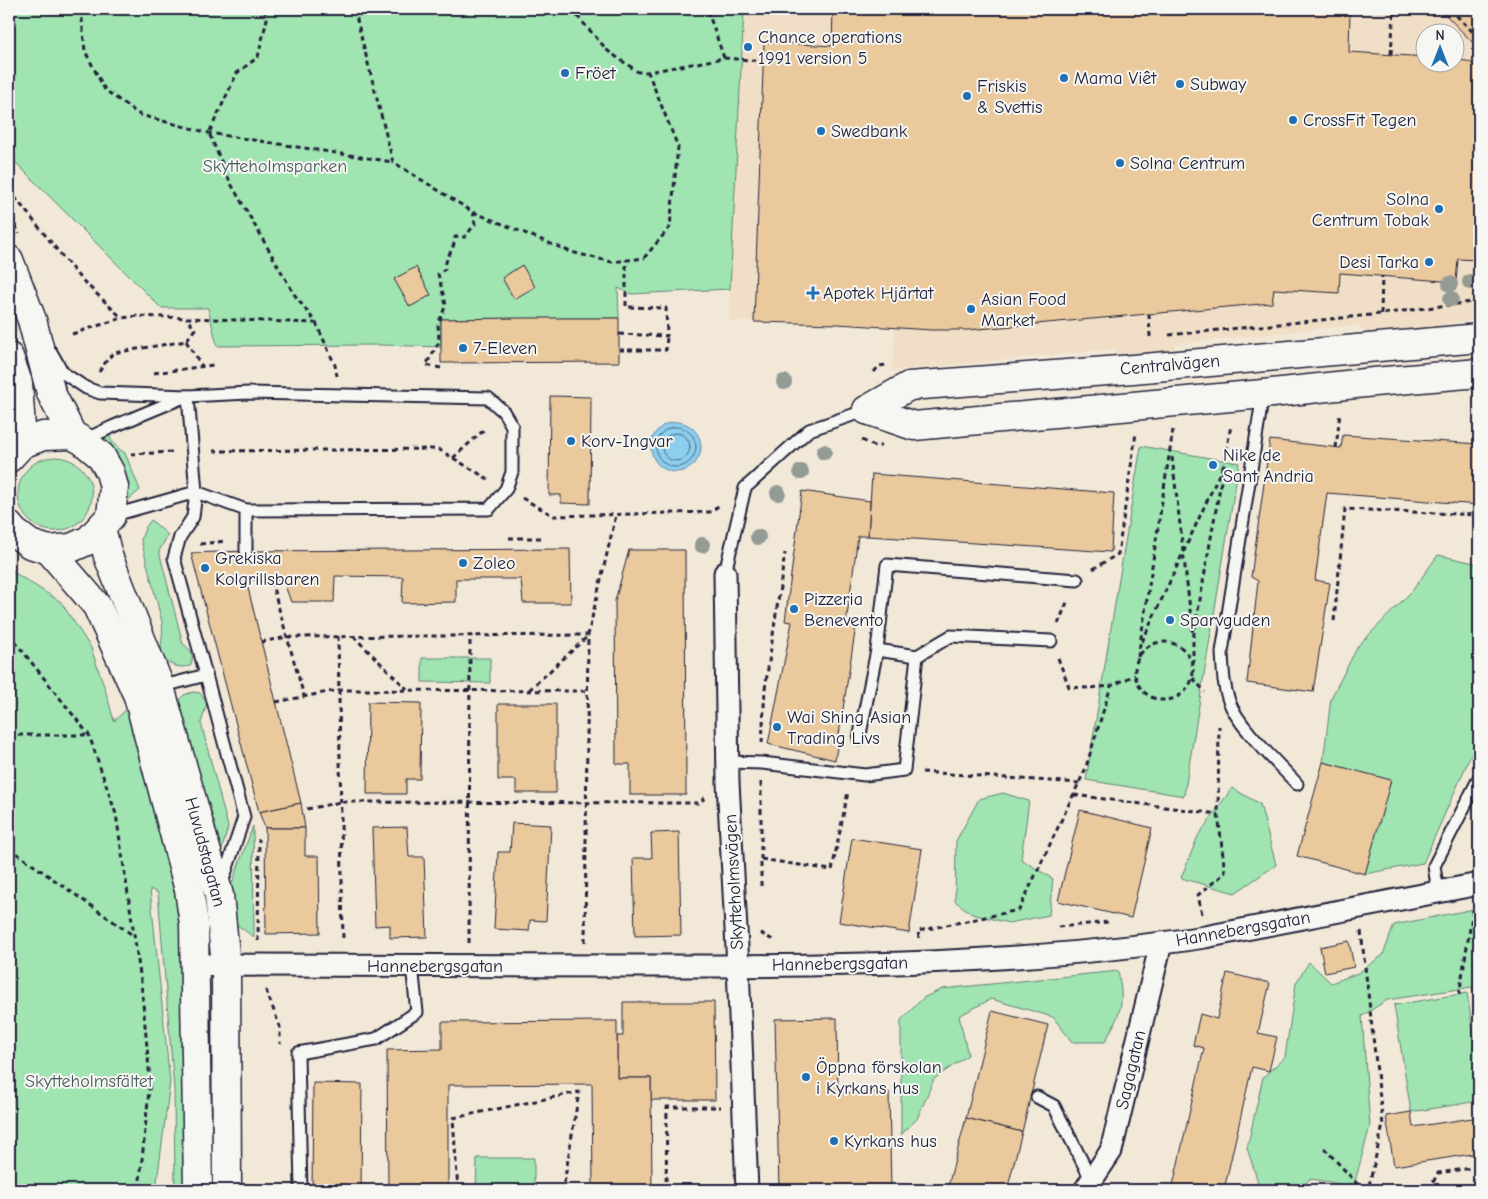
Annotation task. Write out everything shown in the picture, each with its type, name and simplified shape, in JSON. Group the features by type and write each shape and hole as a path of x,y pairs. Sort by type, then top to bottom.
{"street":[{"name":"Huvudstagatan","path":"9,260 32,320 51,393 78,438 101,456 110,472 114,488 106,522 108,556 160,687 218,895 226,965 227,1190"},
{"name":"Centralvägen","path":"867,410 909,386 1479,338"},
{"path":"9,357 18,383 15,451"},
{"path":"867,410 914,426 1479,373"},
{"path":"15,451 43,436 78,438"},
{"name":"Huvudstagatan","path":"9,526 30,544 49,550 71,548 89,540 106,522"},
{"name":"Huvudstagatan","path":"49,550 97,606 138,696 189,890 194,924 198,1190"},
{"name":"Skytteholmsvägen","path":"725,573 728,772 747,1190"},
{"name":"Hannebergsgatan","path":"195,965 738,966 925,962 1060,954 1160,944 1479,884"},
{"name":"Sagagatan","path":"1088,1185 1111,1151 1160,944"}],"lane":[{"path":"32,320 63,373 86,388 100,393 188,396 249,393 488,398 503,412 512,426 512,472 506,489 488,509 246,510 196,492 106,522"},
{"path":"1263,394 1222,652 1223,680 1230,703 1242,724 1297,784"},
{"path":"78,438 188,396"},
{"path":"188,396 196,492 193,517 180,537 174,558 244,817 218,895"},
{"name":"Centralvägen","path":"745,488 810,430 867,410"},
{"path":"725,573 745,488"},
{"path":"246,510 246,551"},
{"path":"859,739 877,650 887,565 1077,580"},
{"path":"877,650 917,656 950,636 1051,641"},
{"path":"728,772 762,763 865,775 904,770 917,656"},
{"path":"160,687 206,675"},
{"path":"1438,892 1434,866 1479,778"},
{"path":"300,1190 298,1053 376,1039 417,1012 412,966"},
{"path":"1037,1097 1054,1106 1088,1185"}],"path":[{"path":"81,9 85,51 105,90 140,115 209,133 393,162 473,212 571,252 612,262 644,258 670,227 678,147 648,72"},
{"path":"264,9 267,19 258,57 237,73 209,133 230,182 294,294 316,323 335,364 341,395"},
{"path":"356,9 357,20 393,162"},
{"path":"572,9 608,51 638,72 648,72 724,58 764,60"},
{"path":"707,9 724,58"},
{"path":"1391,54 1394,9"},
{"path":"1450,9 1479,38"},
{"path":"1159,162 1175,163"},
{"path":"9,190 79,278 122,318"},
{"path":"441,368 426,364 439,342 438,324 446,305 438,274 445,269 445,262 455,243 455,237 464,237 475,224 473,212"},
{"path":"618,350 666,350 666,308 626,307 626,260"},
{"path":"1381,314 1382,276"},
{"path":"1160,336 1381,314 1479,301"},
{"path":"1148,314 1150,337"},
{"path":"72,334 122,318 138,316 316,323"},
{"path":"96,376 104,363 114,354 186,342 195,329 186,318"},
{"path":"618,334 666,336"},
{"path":"186,342 202,366 213,365"},
{"path":"1336,448 1340,407"},
{"path":"1193,638 1233,416"},
{"path":"1171,452 1193,638 1193,677 1190,686 1184,693 1167,701 1158,700 1142,692 1137,684 1135,666 1140,647 1171,452 1174,422"},
{"path":"130,454 193,451 438,449 454,458 485,429"},
{"path":"1140,647 1226,461"},
{"path":"554,516 710,512 745,488"},
{"path":"1334,621 1345,509 1479,515"},
{"path":"584,966 588,635 616,515"},
{"path":"509,538 544,538"},
{"path":"760,895 765,689 785,553"},
{"path":"271,582 304,696"},
{"path":"9,634 89,735 116,814 141,981 150,1080 139,1190"},
{"path":"261,642 287,637 588,635"},
{"path":"529,690 588,635"},
{"path":"338,636 344,966"},
{"path":"353,636 407,690"},
{"path":"469,966 470,636"},
{"path":"1138,656 1144,649 1153,644 1172,643 1182,647 1192,664"},
{"path":"910,940 920,940 918,931 1019,910 1085,770 1111,686 1135,675"},
{"path":"276,702 339,690 587,691"},
{"path":"1206,936 1198,895 1225,873 1218,814 1220,720"},
{"path":"9,735 89,735"},
{"path":"904,770 1079,783"},
{"path":"307,809 341,802 698,802 728,772"},
{"path":"761,859 832,870 852,774"},
{"path":"1074,795 1218,814"},
{"path":"9,848 134,936"},
{"path":"1459,994 1473,909"},
{"path":"1202,913 1211,911"},
{"path":"1056,927 1114,921"},
{"path":"1360,921 1383,1125 1368,1190"},
{"path":"761,928 762,934 778,941"},
{"path":"458,1190 453,1118 579,1092 563,1190"},
{"path":"1324,1148 1363,1190"},
{"path":"1429,1190 1438,1173 1479,1167"}],"shaded area":[{"name":"Solna Centrum","path":"744,9 1479,9 1479,320 1446,324 1398,339 1379,341 1357,325 1176,344 1164,360 1130,364 1114,349 892,371 895,328 838,324 730,321"}],"green space":[{"name":"Skytteholmsparken","path":"9,9 744,9 730,289 631,294 618,288 619,318 441,319 441,347 382,345 217,346 208,308 161,308 9,156"},
{"path":"109,433 111,440 125,453 140,490 127,501 121,496 100,437"},
{"path":"1141,446 1239,463 1184,796 1086,780"},
{"path":"48,457 62,457 76,463 86,473 92,487 90,508 76,525 62,531 48,531 34,525 24,515 18,501 18,487 24,473 34,463"},
{"path":"151,520 168,535 159,551 183,644 192,654 190,666 175,666 162,658 162,622 141,540 145,528"},
{"path":"1438,555 1479,564 1479,737 1423,863 1365,874 1390,781 1323,762 1331,698 1358,646 1412,591"},
{"name":"Skytteholmsfältet","path":"9,566 15,573 61,602 91,648 114,721 128,708 166,850 184,931 188,1190 175,1190 174,1089 158,893 150,889 170,1082 156,1190 9,1190"},
{"path":"422,658 490,658 490,683 422,682"},
{"path":"193,692 200,693 207,703 201,723 228,827 221,853 215,855 179,706 179,700 184,695"},
{"path":"1232,788 1260,804 1276,865 1235,893 1181,878 1198,836"},
{"path":"1003,793 1029,801 1021,859 1053,879 1049,915 1009,923 972,914 955,901 956,841 979,799"},
{"path":"253,826 254,937 237,925 230,914 228,894"},
{"path":"1479,908 1479,1026 1472,987 1387,1000 1362,1016 1370,1126 1353,1189 1330,1182 1310,1179 1298,1190 1249,1190 1258,1182 1247,1148 1263,1077 1285,1057 1296,983 1309,962 1331,983 1358,973 1383,955 1394,925"},
{"path":"1118,971 1121,993 1120,1008 1105,1042 1072,1042 1053,1017 991,999 959,1016 968,1055 934,1079 917,1119 901,1135 901,1020 923,998 942,989"},
{"path":"1467,993 1479,1070 1479,1101 1411,1112 1394,1005"},
{"path":"477,1158 534,1158 534,1190 476,1190"}],"water":[{"path":"676,422 686,424 694,429 699,437 701,447 699,457 694,465 686,470 676,472 666,470 658,465 653,457 651,447 653,437 658,429 666,424"}],"building":[{"name":"Solna Centrum","path":"833,9 1350,9 1349,52 1416,56 1416,72 1466,72 1466,61 1479,67 1479,260 1458,259 1456,282 1340,273 1339,293 1274,289 1272,303 968,330 754,322 764,42 832,46"},
{"path":"1440,9 1479,9 1479,49 1466,36 1466,22 1453,22"},
{"path":"522,265 535,287 514,299 502,278"},
{"path":"416,267 431,295 410,307 394,279"},
{"path":"619,318 619,362 441,363 441,319"},
{"path":"550,396 591,397 590,504 561,503 561,495 549,495"},
{"path":"1343,435 1479,444 1479,505 1327,493 1315,580 1330,583 1313,692 1247,683 1258,581 1251,577 1270,440 1341,448"},
{"path":"872,474 1114,493 1111,552 868,536"},
{"path":"802,491 870,501 868,536 858,536 846,624 856,626 835,760 768,744 792,622 785,621"},
{"path":"570,549 571,603 523,603 521,579 456,579 456,602 402,603 403,577 335,576 334,602 291,602 283,580 246,580 301,803 259,812 191,553"},
{"path":"629,550 685,550 686,795 630,795 630,764 616,764 615,601"},
{"path":"368,702 421,703 420,779 406,779 406,794 367,794"},
{"path":"498,704 556,704 556,793 516,793 516,780 498,780"},
{"path":"1323,762 1391,780 1365,874 1297,856"},
{"path":"301,803 305,828 265,828 259,812"},
{"path":"1080,810 1152,828 1131,918 1058,901"},
{"path":"512,823 551,825 546,921 530,920 529,931 494,929 498,852 510,852"},
{"path":"407,827 409,857 424,857 427,937 390,938 390,925 375,926 372,828"},
{"path":"265,828 305,828 305,856 319,856 320,933 266,934"},
{"path":"679,832 681,935 635,936 633,858 652,858 651,833"},
{"path":"852,838 922,849 909,933 839,922"},
{"path":"1349,941 1354,967 1325,973 1320,947"},
{"path":"1227,973 1270,983 1258,1033 1277,1037 1269,1071 1252,1067 1224,1190 1172,1190 1204,1048 1193,1045 1200,1014 1217,1019"},
{"path":"623,1002 714,1002 715,1100 651,1100 651,1078 617,1078 617,1036 623,1036"},
{"path":"992,1011 1048,1025 1022,1132 966,1118"},
{"name":"Kyrkans hus","path":"837,1018 838,1093 889,1092 891,1190 779,1190 775,1019"},
{"path":"617,1021 617,1078 651,1078 652,1190 593,1190 592,1084 448,1085 448,1190 388,1190 387,1050 442,1049 442,1022"},
{"path":"313,1083 362,1084 361,1190 312,1190"},
{"path":"1411,1112 1413,1127 1479,1117 1479,1153 1394,1166 1386,1116"},
{"path":"966,1118 1022,1132 1007,1190 947,1190"}],"place":[{"name":"Chance operations 1991 version 5","path":"748,47"},
{"name":"Fröet","path":"565,73"},
{"name":"Mama Viêt","path":"1064,78"},
{"name":"Subway","path":"1180,84"},
{"name":"Friskis & Svettis","path":"967,96"},
{"name":"CrossFit Tegen","path":"1293,120"},
{"name":"Swedbank","path":"821,131"},
{"name":"Solna Centrum","path":"1120,163"},
{"name":"Solna Centrum Tobak","path":"1439,209"},
{"name":"Desi Tarka","path":"1429,262"},
{"name":"Apotek Hjärtat","path":"813,293"},
{"name":"Asian Food Market","path":"971,309"},
{"name":"7-Eleven","path":"463,348"},
{"name":"Korv-Ingvar","path":"571,441"},
{"name":"Nike de Sant Andria","path":"1213,465"},
{"name":"Zoleo","path":"463,563"},
{"name":"Grekiska Kolgrillsbaren","path":"205,568"},
{"name":"Pizzeria Benevento","path":"794,609"},
{"name":"Sparvguden","path":"1170,620"},
{"name":"Wai Shing Asian Trading Livs","path":"777,727"},
{"name":"Öppna förskolan i Kyrkans hus","path":"806,1077"},
{"name":"Kyrkans hus","path":"834,1141"}]}
